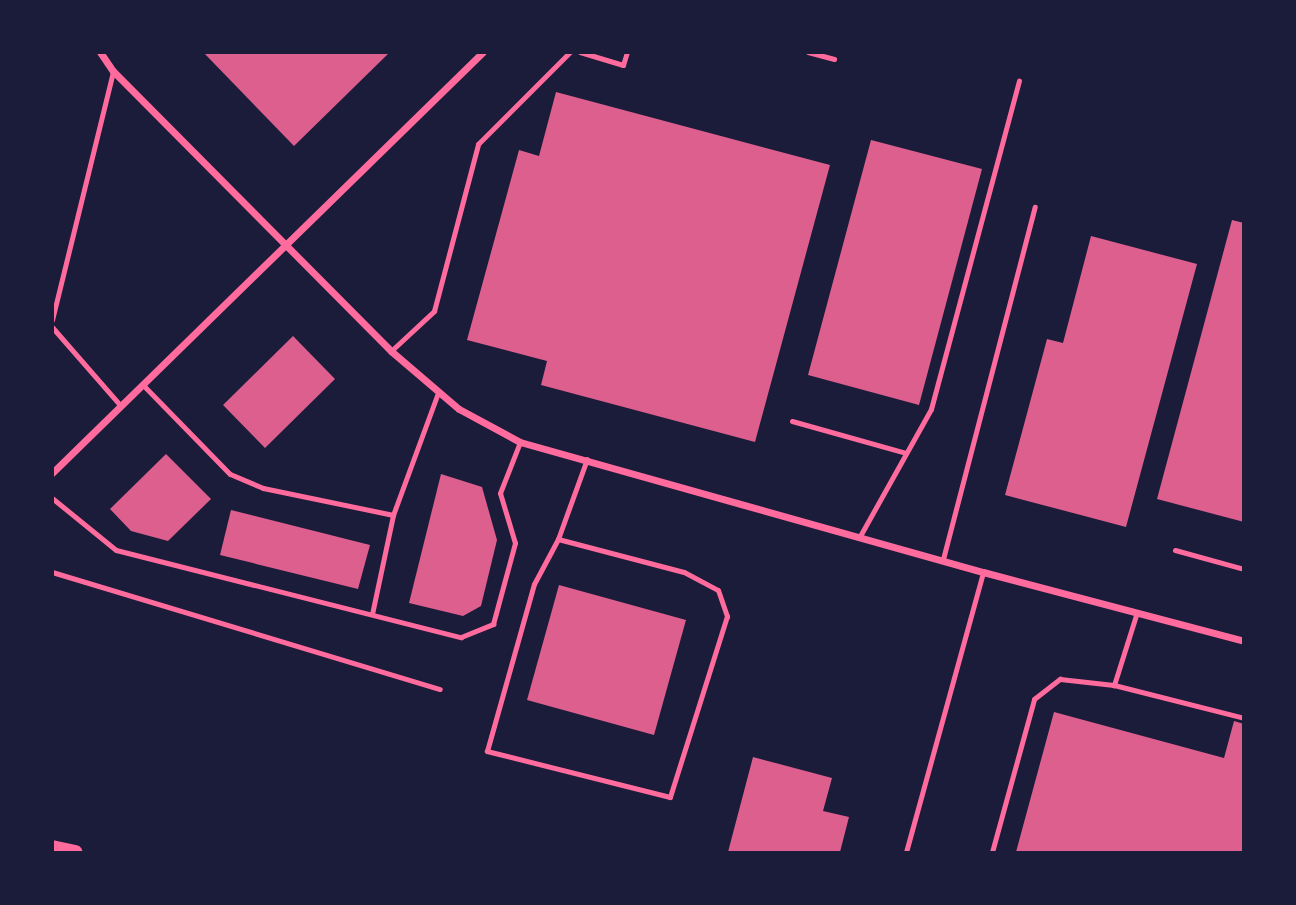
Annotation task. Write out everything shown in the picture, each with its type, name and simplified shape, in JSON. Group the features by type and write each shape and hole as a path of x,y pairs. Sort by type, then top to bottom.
{"main road":[{"path":"52,847 75,852"}],"street":[{"path":"100,52 113,71 391,351 459,409 520,442 983,572 1244,641"},
{"path":"52,473 483,52"}],"lane":[{"path":"391,351 434,311 478,144 570,52"},
{"path":"580,52 623,65 627,52"},
{"path":"808,52 834,59"},
{"path":"52,320 113,71"},
{"path":"860,536 931,409 1019,81"},
{"path":"943,559 1035,207"},
{"path":"52,327 121,406"},
{"path":"143,385 230,474 263,488 393,514"},
{"path":"372,614 393,514 438,393"},
{"path":"793,421 906,453"},
{"path":"52,498 116,550 461,637 493,624 515,543 500,493 520,442"},
{"path":"558,539 684,572 718,590 727,616 670,797 487,751 534,584 558,539 587,459"},
{"path":"1175,550 1244,569"},
{"path":"52,572 440,689"},
{"path":"906,852 983,572"},
{"path":"1114,685 1137,612"},
{"path":"992,852 1034,699 1060,679 1114,685 1244,718"}],"building":[{"path":"203,52 390,52 294,146"},
{"path":"556,92 830,165 755,442 541,385 547,361 467,340 519,150 539,156"},
{"path":"871,140 982,169 919,405 808,375"},
{"path":"1232,220 1244,223 1244,522 1157,499"},
{"path":"1091,236 1197,264 1126,527 1005,495 1047,339 1063,343"},
{"path":"293,336 335,379 265,448 223,405"},
{"path":"166,454 211,499 168,541 131,531 110,509"},
{"path":"441,474 482,487 497,540 481,606 463,616 409,603"},
{"path":"231,510 370,545 358,589 220,555"},
{"path":"559,585 686,620 654,735 527,700"},
{"path":"1054,712 1224,758 1234,721 1244,724 1244,852 1016,852"},
{"path":"753,757 832,778 823,811 849,817 840,852 728,852"}]}
